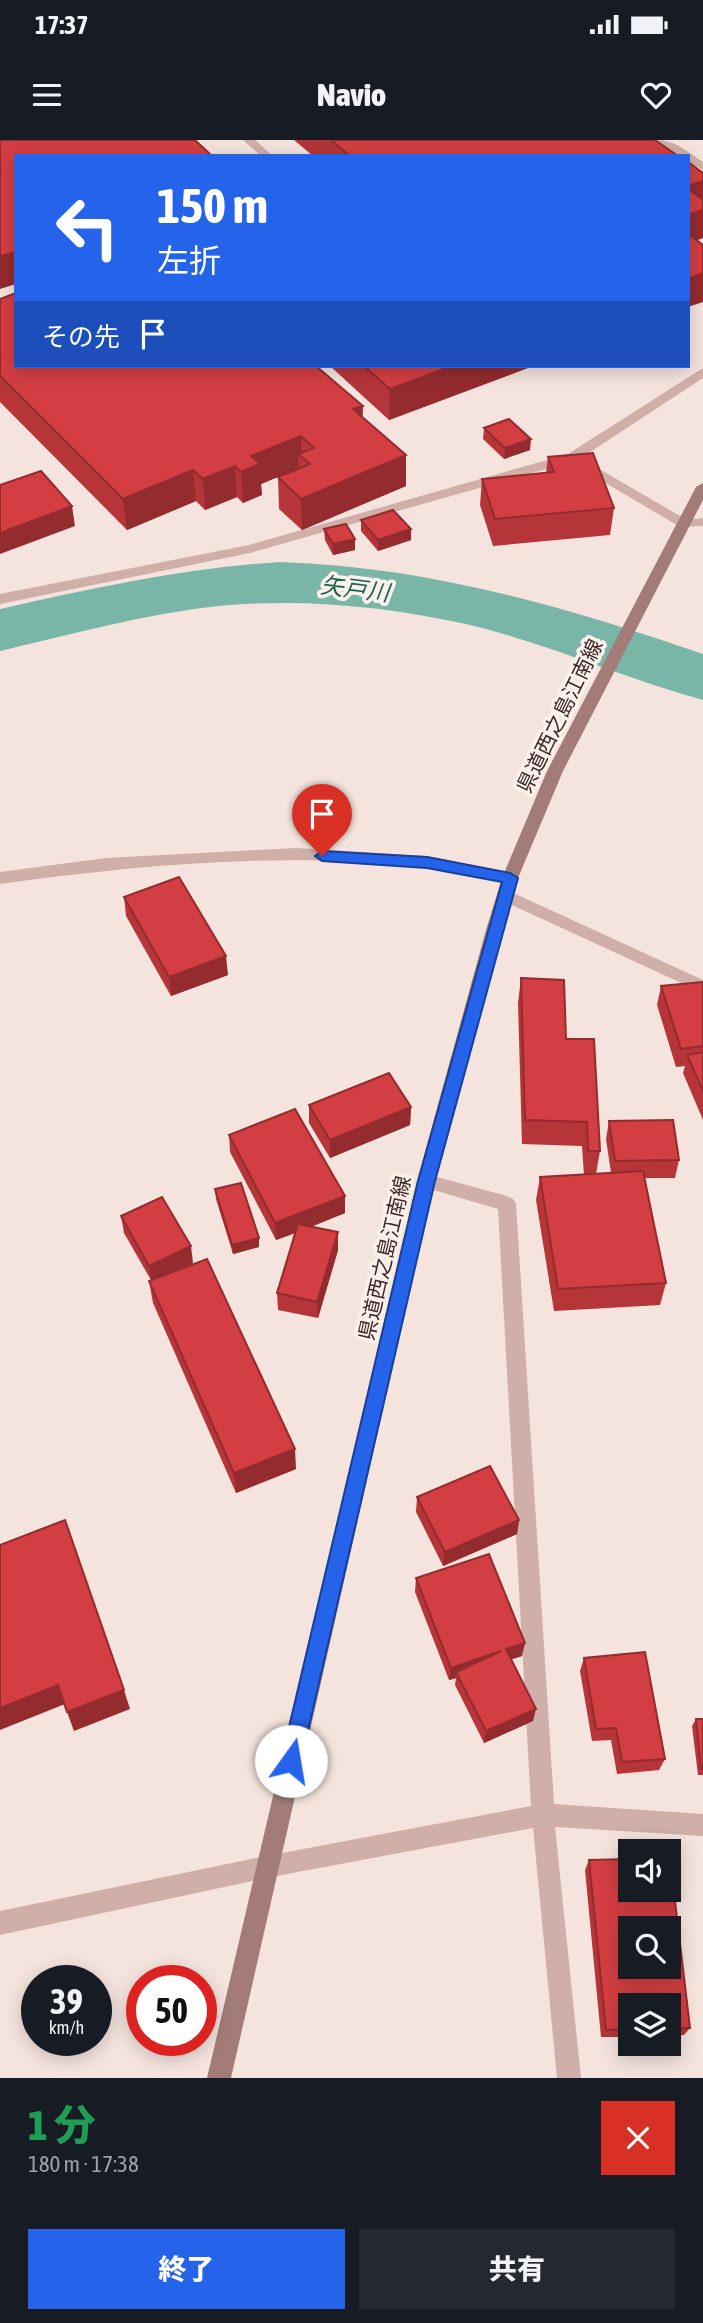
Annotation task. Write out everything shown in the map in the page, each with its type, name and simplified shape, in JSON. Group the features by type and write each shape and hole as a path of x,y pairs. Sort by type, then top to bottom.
{"main road":[{"name":"県道西之島江南線","path":"219,2078 426,1181 508,887 555,771 703,486"}],"street":[{"path":"248,140 266,154"},
{"path":"662,140 684,154"},
{"path":"0,598 250,549 573,457 703,372"},
{"path":"573,457 685,524 703,522"},
{"path":"0,878 106,864 296,854 427,862 508,887 703,987"},
{"path":"426,1181 507,1204 543,1815 569,2078"},
{"path":"0,1923 266,1867 543,1815 703,1825"}],"building":[{"path":"0,140 195,140 210,154 14,154 14,252 0,256"},
{"path":"331,140 655,140 675,154 348,154"},
{"path":"690,163 703,173 703,181 690,185"},
{"path":"690,190 703,200 703,210 690,214"},
{"path":"690,235 703,245 703,273 690,278"},
{"path":"14,294 14,368 318,368 363,406 353,409 406,455 301,499 278,477 310,464 298,454 314,448 301,436 251,456 260,464 241,472 235,466 203,479 193,470 123,499 0,376 0,299"},
{"path":"366,368 447,368 390,389"},
{"path":"509,419 531,439 505,448 484,428"},
{"path":"593,453 614,508 495,519 482,479 554,472 548,457"},
{"path":"41,471 72,506 0,533 0,485"},
{"path":"393,510 411,529 378,540 361,520"},
{"path":"346,524 355,539 333,544 324,529"},
{"path":"179,877 226,956 169,977 124,897"},
{"path":"521,978 564,980 566,1039 594,1039 600,1151 588,1151 587,1122 525,1120"},
{"path":"703,982 703,1046 681,1049 661,986"},
{"path":"703,1052 703,1091 687,1055"},
{"path":"389,1073 411,1107 330,1140 309,1105"},
{"path":"295,1109 345,1196 275,1223 229,1135"},
{"path":"673,1120 679,1160 615,1161 609,1121"},
{"path":"643,1171 666,1283 558,1289 540,1177"},
{"path":"241,1183 259,1238 232,1245 215,1189"},
{"path":"162,1197 191,1246 149,1266 121,1216"},
{"path":"298,1224 338,1232 317,1302 277,1293"},
{"path":"207,1259 295,1449 234,1473 149,1281"},
{"path":"490,1466 519,1520 445,1552 417,1497"},
{"path":"65,1520 124,1690 67,1712 58,1685 0,1708 0,1545"},
{"path":"489,1554 525,1643 506,1649 536,1709 486,1731 456,1672 501,1651 451,1668 416,1578"},
{"path":"645,1652 665,1759 622,1762 616,1728 596,1729 584,1658"},
{"path":"696,1719 703,1719 703,1769 701,1769"},
{"path":"618,1859 618,1902 675,1902 677,1916 618,1916 618,1979 681,1979 681,1952 690,2028 681,2028 681,1993 618,1993 618,2030 606,2030 589,1860"}],"waterway":[{"name":"矢戸川","path":"0,630 136,600 218,586 280,582 343,584 404,592 526,619 703,678"}],"route":[{"path":"291,1761 426,1181 510,878 427,862 322,856"}]}
